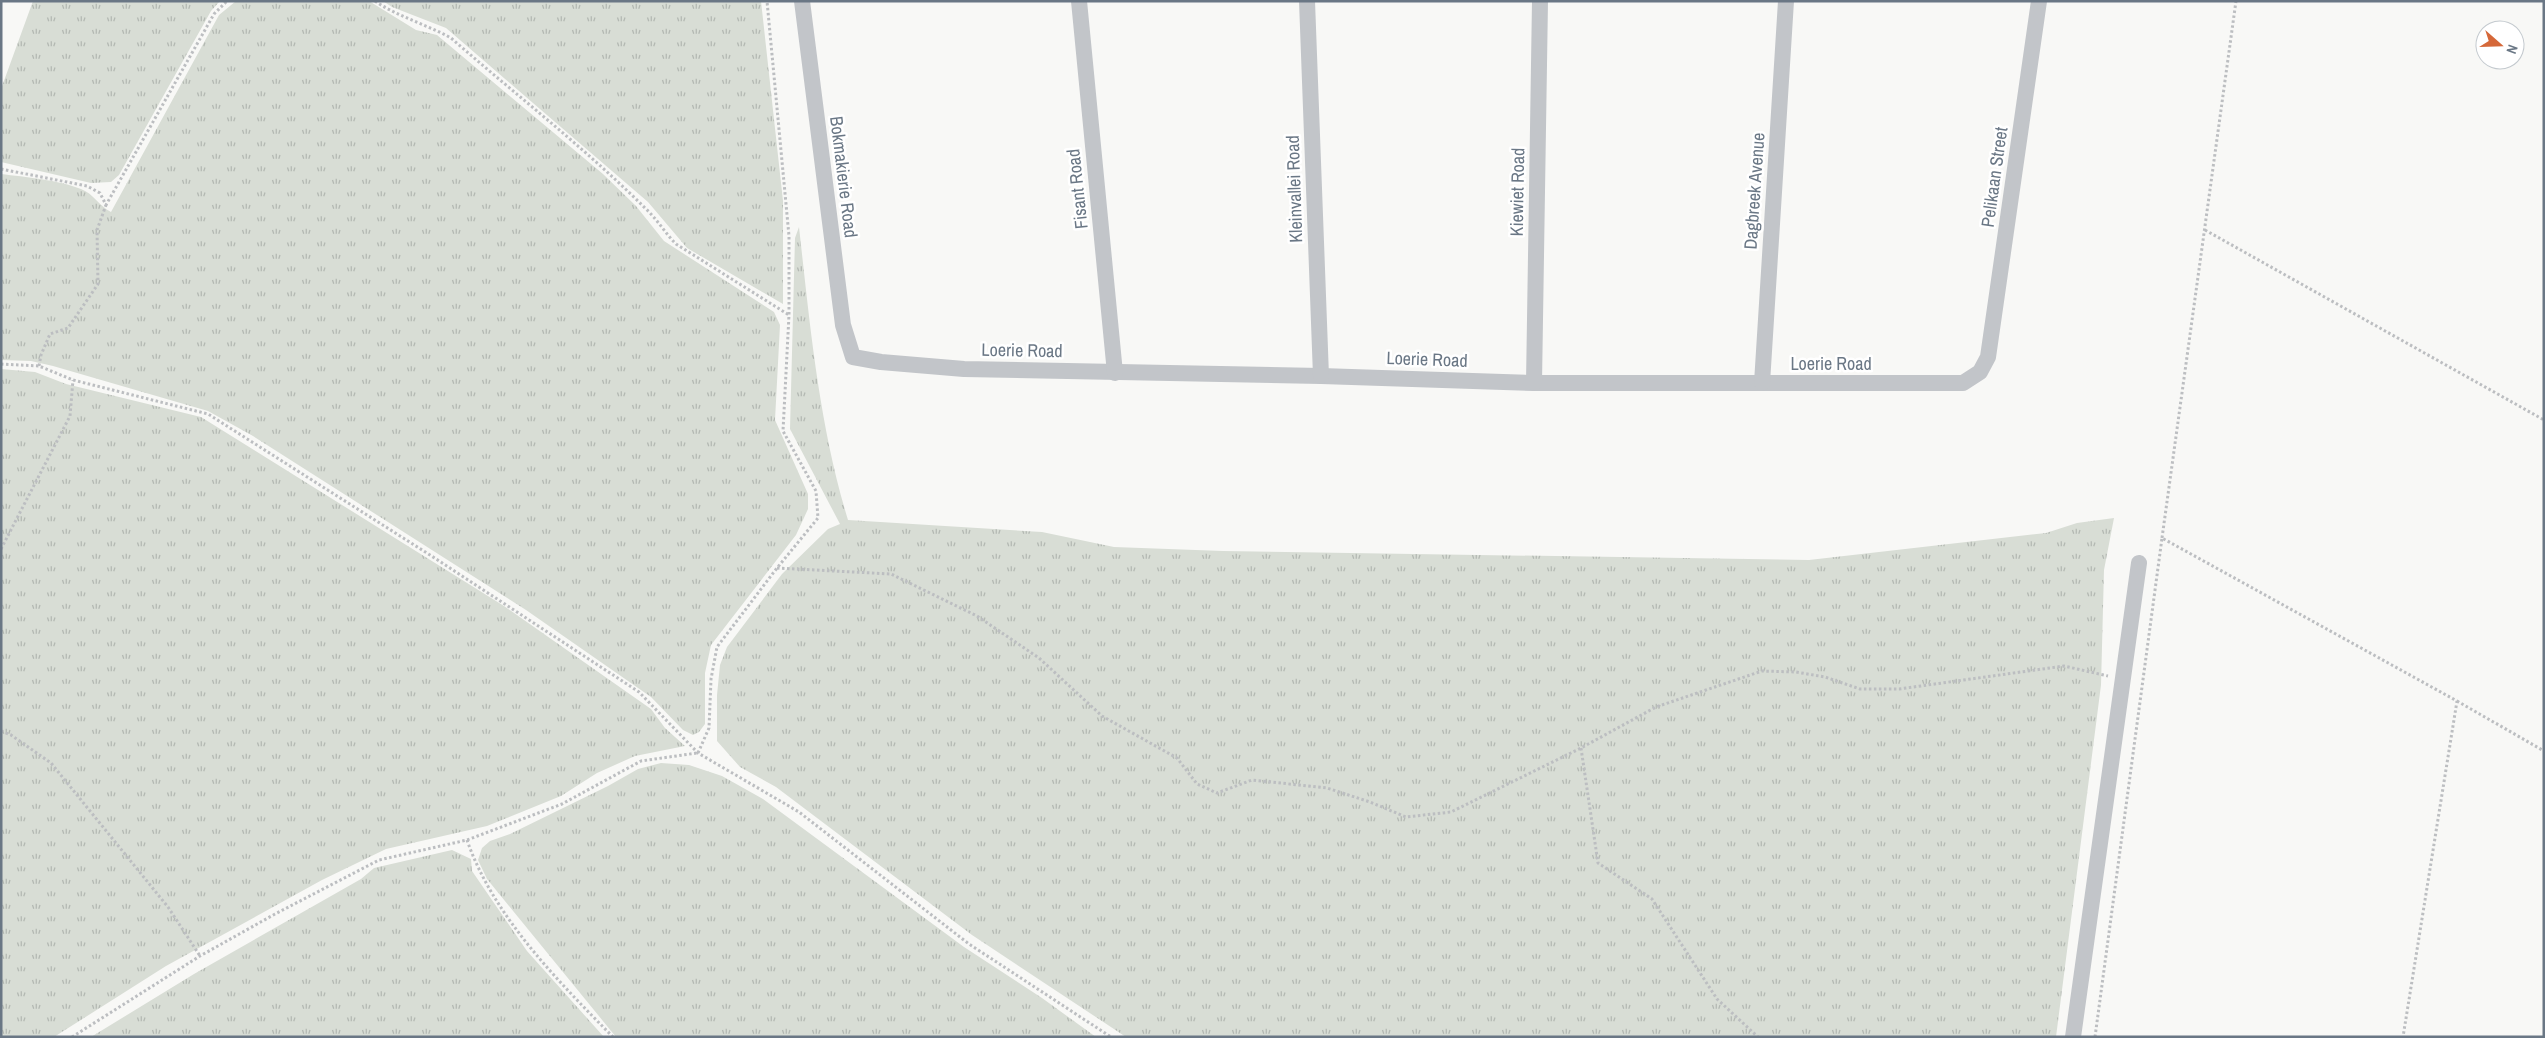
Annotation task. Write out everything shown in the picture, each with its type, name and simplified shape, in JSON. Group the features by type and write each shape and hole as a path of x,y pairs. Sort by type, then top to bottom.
{"street":[{"name":"Bokmakierie Road","path":"802,1 843,325 853,357"},
{"name":"Fisant Road","path":"1079,1 1115,373"},
{"name":"Kleinvallei Road","path":"1307,1 1321,376"},
{"name":"Kiewiet Road","path":"1534,383 1540,1"},
{"name":"Dagbreek Avenue","path":"1762,383 1786,1"},
{"name":"Pelikaan Street","path":"1988,358 2039,1"},
{"name":"Loerie Road","path":"853,357 881,362 964,369 1321,376 1534,383 1963,383 1980,372 1988,358"},
{"path":"2073,1037 2139,563"}],"path":[{"path":"39,366 41,355 50,334 68,328 98,284 97,230 106,205 214,14 227,1"},
{"path":"375,1 401,16 426,25 451,38 613,177 648,210 662,231 676,244 789,315"},
{"path":"698,753 709,728 711,679 717,647 818,518 816,491 783,431 789,315 789,236 767,1"},
{"path":"2095,1037 2236,1"},
{"path":"1,169 87,186 100,193 106,205"},
{"path":"2205,230 2544,420"},
{"path":"1,364 39,366 73,380 208,414 430,555 639,692 698,753 799,812 970,944 1111,1037"},
{"path":"1,549 70,416 73,380"},
{"path":"2162,538 2544,751"},
{"path":"777,568 891,574 977,616 1039,658 1102,716 1177,758 1197,784 1217,793 1252,780 1327,788 1370,802 1406,817 1451,812 1581,748 1656,707 1762,671 1796,672 1825,677 1860,689 1899,689 2064,666 2092,671 2122,681"},
{"path":"2402,1037 2457,702"},
{"path":"1,731 11,735 51,763 168,907 200,956"},
{"path":"1581,748 1598,863 1652,899 1717,999 1758,1037"},
{"path":"72,1037 200,956 275,914 379,860 467,840 562,804 640,760 698,753"},
{"path":"467,840 477,869 531,948 614,1037"}],"green space":[{"path":"33,1 220,1 211,11 119,175 111,182 91,183 1,162 1,89"},
{"path":"236,1 369,1 416,30 437,35 603,174 636,206 664,241 774,312 780,325 775,420 808,494 808,509 796,535 711,645 705,673 705,724 699,732 693,735 683,730 651,697 526,610 253,436 208,411 53,366 31,361 1,360 1,174 42,179 72,186 86,191 111,212 219,15"},
{"path":"383,1 761,1 783,201 783,304 687,248 648,202 446,28 392,7"},
{"path":"799,227 823,411 838,484 848,520 1042,532 1114,547 1223,551 1809,560 2046,533 2077,523 2114,518 2104,570 2101,685 2056,1037 1126,1037 972,935 776,787 740,767 717,741 717,695 720,665 727,647 782,574 828,529 840,524 790,429 795,238"},
{"path":"1,369 35,372 66,384 201,417 504,606 651,709 665,728 685,746 635,756 597,773 561,796 487,826 386,849 322,880 166,966 54,1037 1,1037"},
{"path":"661,763 689,765 722,776 763,799 964,947 1042,998 1096,1037 616,1037 487,879 478,860 482,848 490,841 510,834 608,786 638,769"},
{"path":"452,850 471,859 472,871 527,951 604,1037 91,1037 194,974 361,879 374,868"}]}
